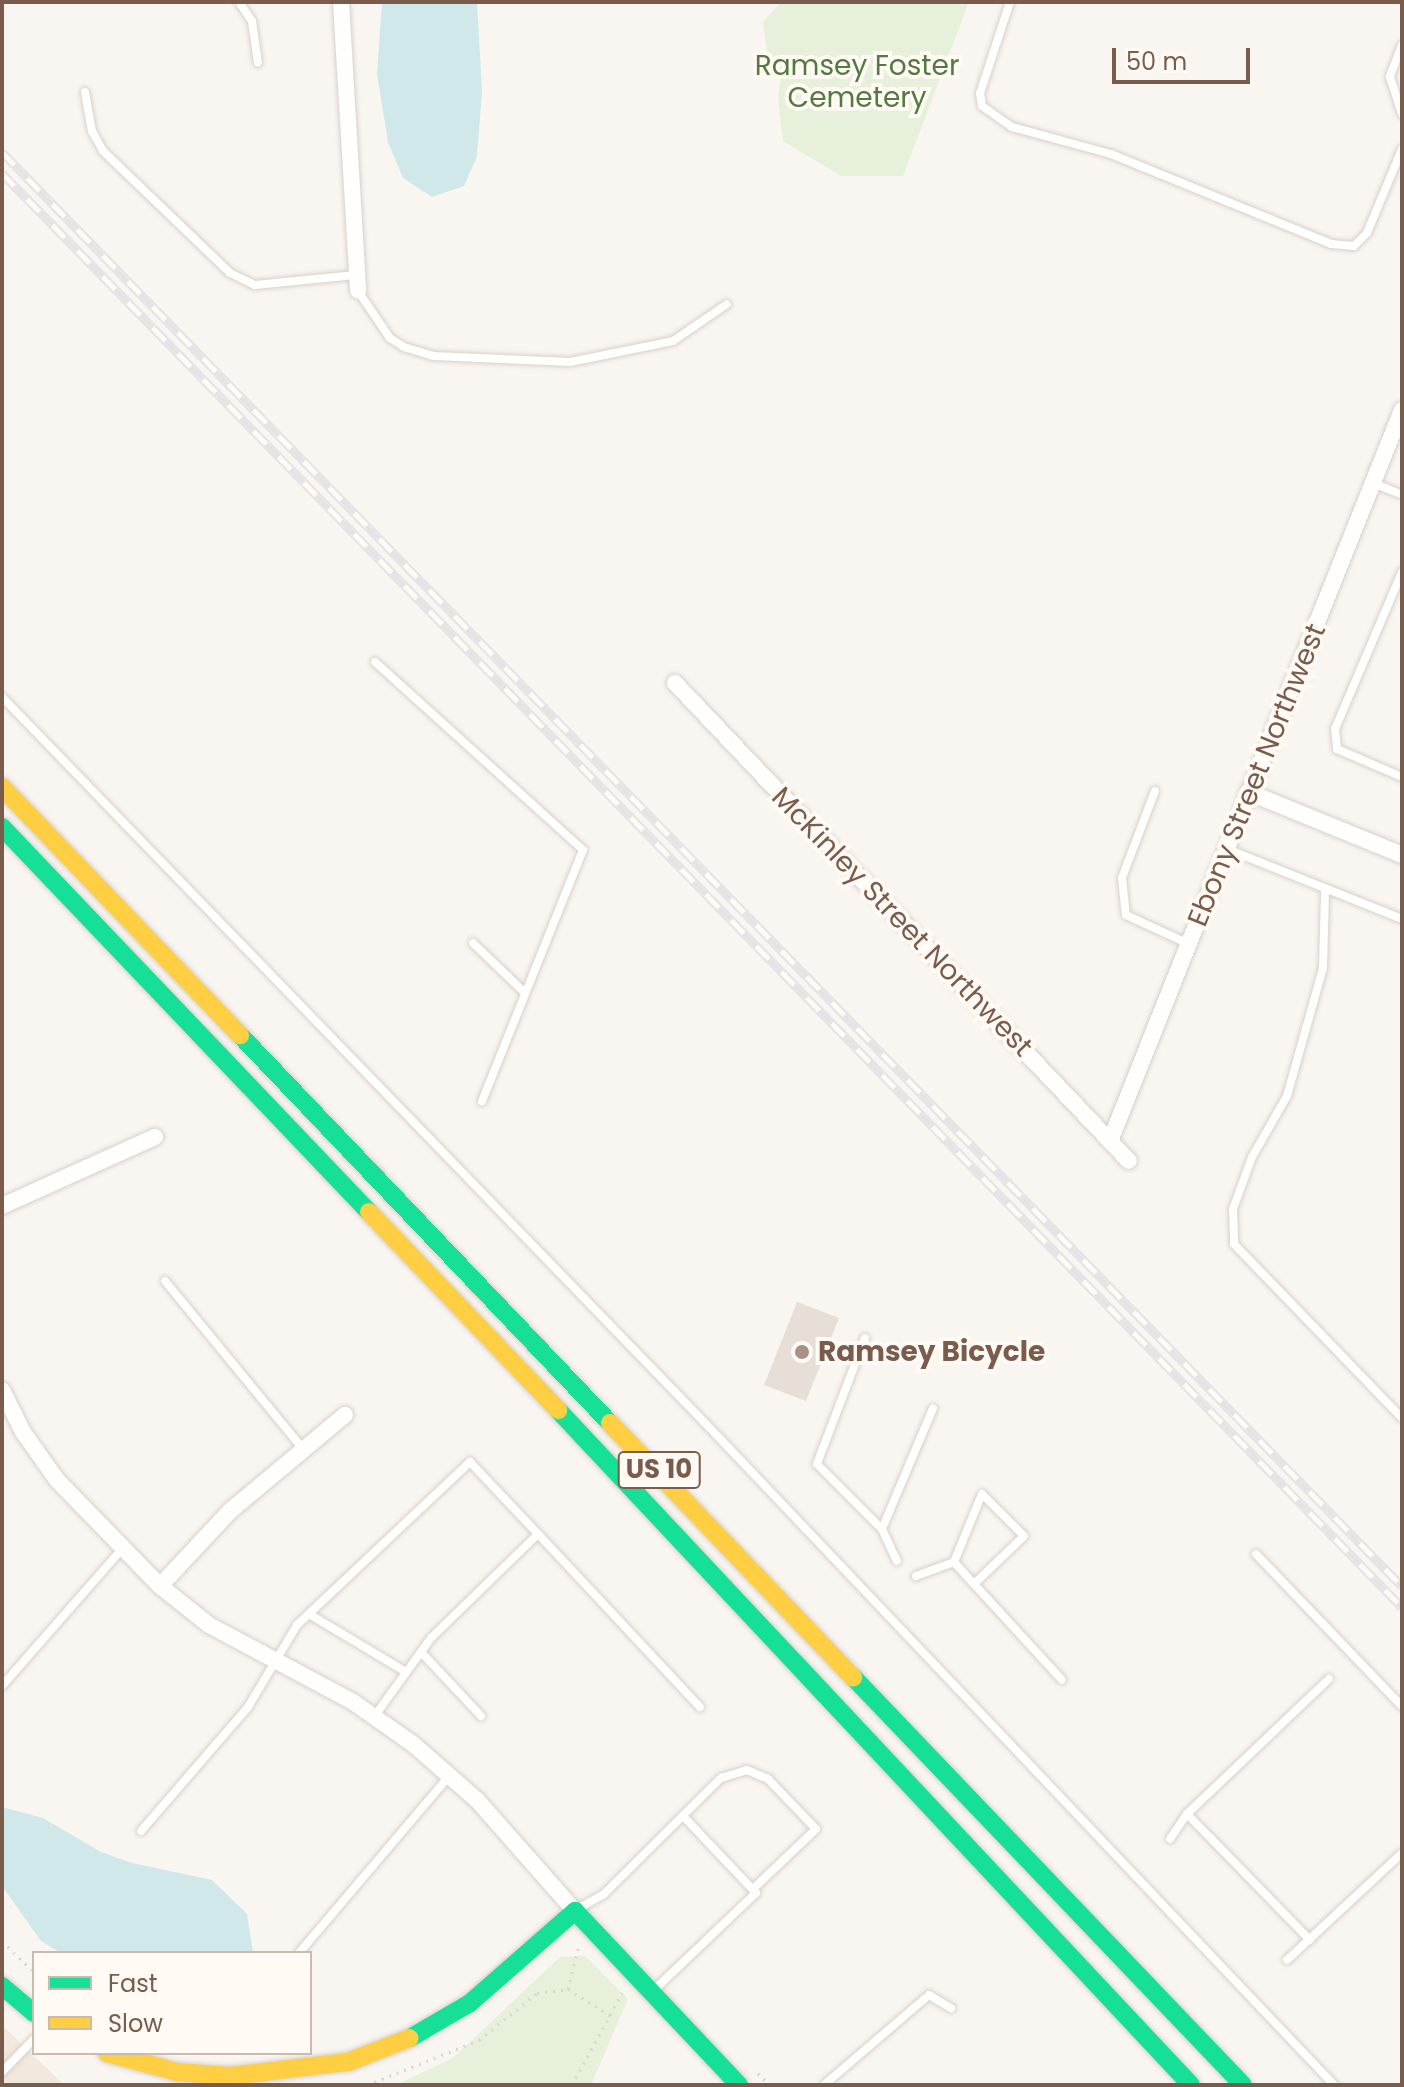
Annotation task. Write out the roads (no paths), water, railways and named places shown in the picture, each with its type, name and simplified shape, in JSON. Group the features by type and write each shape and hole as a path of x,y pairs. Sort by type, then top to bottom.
{"main road":[{"name":"US 10","path":"2,787 1243,2085"},
{"name":"US 10","path":"2,827 814,1679 1191,2085"},
{"path":"113,2055 176,2078 286,2073 385,2049 470,2003 575,1911 739,2085"},
{"path":"2,1986 32,2011"}],"street":[{"path":"341,2 358,283"},
{"name":"Ebony Street Northwest","path":"1110,1141 1402,410"},
{"name":"McKinley Street Northwest","path":"675,683 1129,1161"},
{"path":"1248,792 1402,855"},
{"path":"2,1206 155,1137"},
{"path":"4,1401 57,1480 160,1586 209,1625 374,1717 450,1775 575,1911"},
{"path":"160,1586 230,1511 345,1415"}],"lane":[{"path":"239,2 252,21 258,63"},
{"path":"1010,2 980,93 982,106 1012,127 1111,154 1331,244 1354,246 1367,233 1402,149"},
{"path":"1402,45 1390,77 1402,114"},
{"path":"85,92 92,131 103,151 230,273 255,285 358,283 390,338 404,347 434,356 570,362 673,341 727,304"},
{"path":"1373,483 1402,495"},
{"path":"1402,572 1335,729 1337,749 1402,777"},
{"path":"375,662 583,850 482,1101"},
{"path":"2,697 709,1427 1334,2085"},
{"path":"1155,791 1122,878 1126,915 1189,944"},
{"path":"1227,849 1325,892 1402,919"},
{"path":"1325,892 1323,968 1287,1096 1252,1157 1233,1209 1234,1244 1402,1418"},
{"path":"473,943 524,992"},
{"path":"165,1281 302,1448"},
{"path":"865,1338 817,1464 882,1529 897,1561"},
{"path":"882,1529 933,1408"},
{"path":"141,1831 248,1707 309,1614 470,1462 700,1707"},
{"path":"916,1576 954,1562 982,1494 1024,1536 974,1584"},
{"path":"374,1717 421,1652 538,1534"},
{"path":"2,1686 122,1549"},
{"path":"1256,1554 1402,1706"},
{"path":"954,1562 1062,1680"},
{"path":"309,1614 406,1672"},
{"path":"421,1652 481,1716"},
{"path":"1170,1839 1187,1814 1329,1679"},
{"path":"575,1911 604,1894 721,1778 747,1770 768,1779 816,1829 753,1889"},
{"path":"301,1951 450,1775"},
{"path":"1187,1814 1310,1940"},
{"path":"652,1992 756,1893 683,1816"},
{"path":"1287,1960 1402,1853"},
{"path":"824,2085 929,1995 951,2008"},
{"path":"2,2072 32,2041"}],"water":[{"path":"382,2 477,2 482,91 477,156 464,186 432,197 403,178 388,142 377,74"},
{"path":"2,1807 43,1818 101,1852 132,1863 212,1880 247,1914 253,1951 58,1951 41,1941 2,1886"}],"railway":[{"path":"2,152 1402,1586"},
{"path":"2,173 1402,1607"}],"place":[{"name":"Ramsey Bicycle","path":"802,1352"}],"park label":[{"name":"Ramsey Foster Cemetery","path":"857,82"}]}
